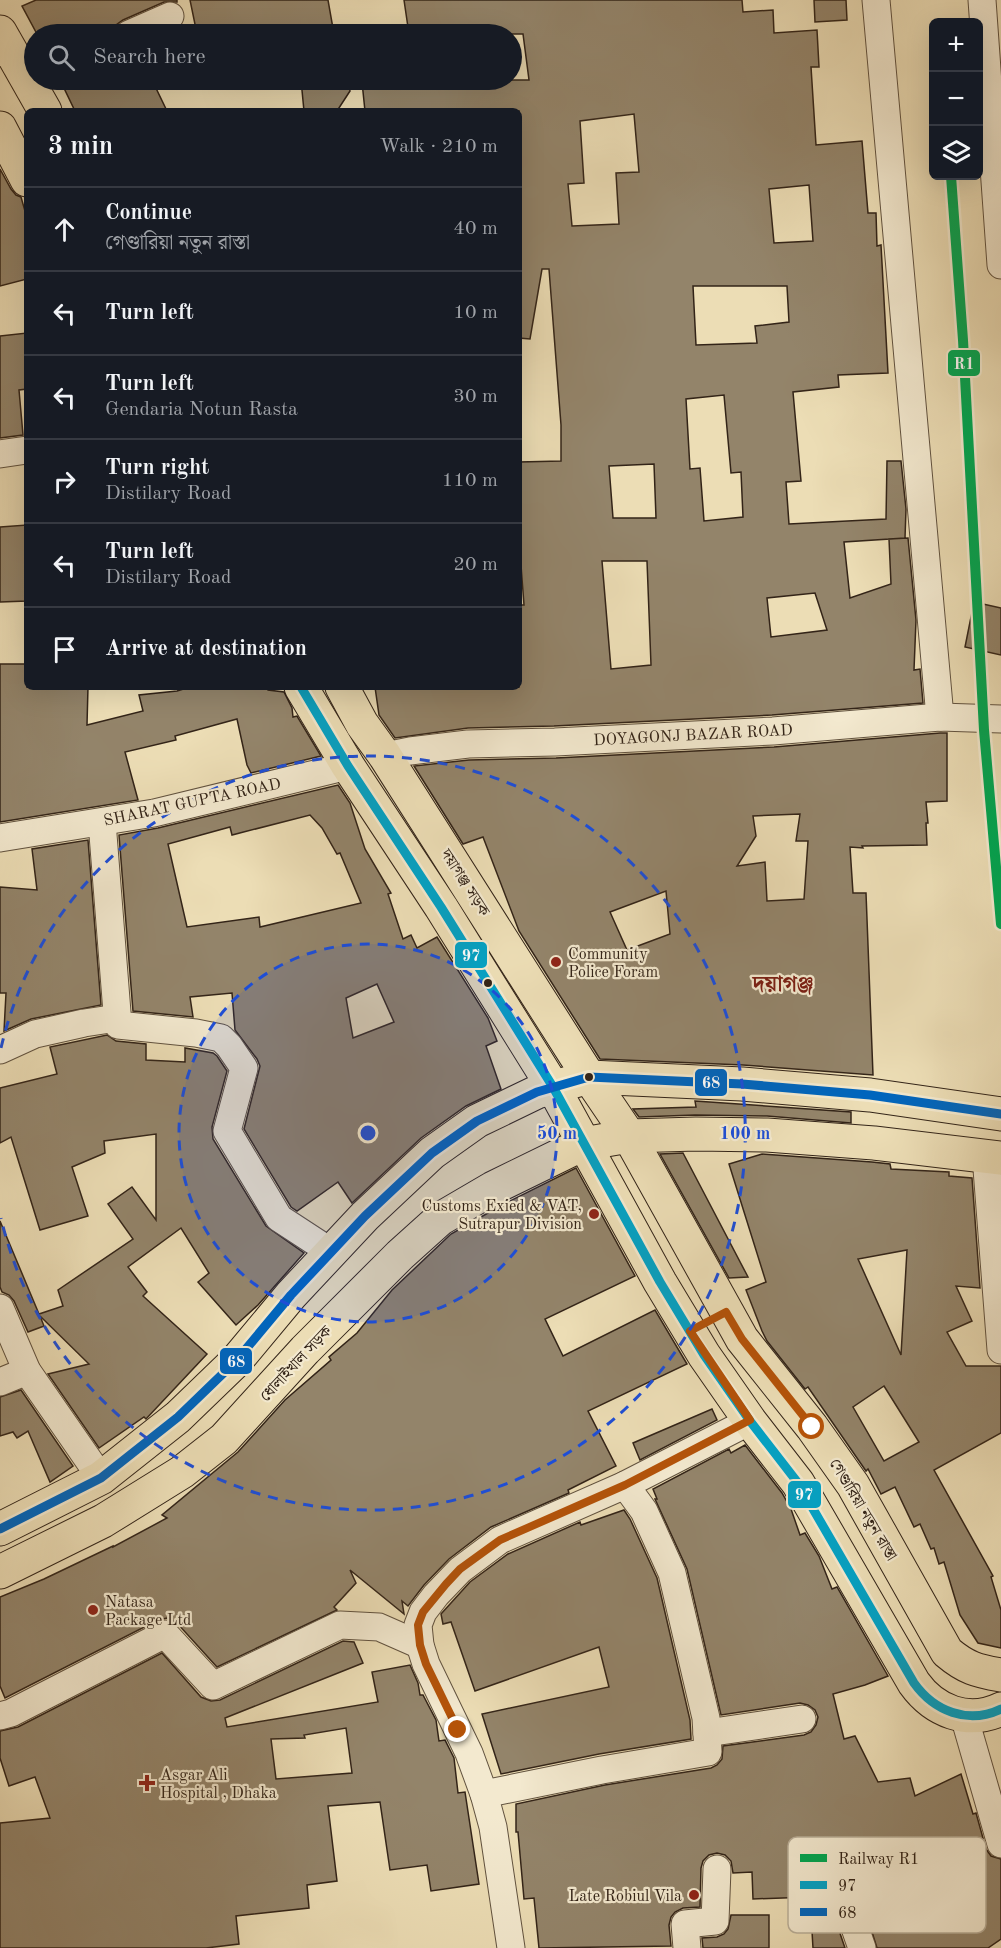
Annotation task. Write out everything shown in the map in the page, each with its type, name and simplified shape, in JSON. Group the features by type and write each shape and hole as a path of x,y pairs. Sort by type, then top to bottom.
{"main road":[{"path":"0,32 24,66"},
{"path":"37,90 44,108"},
{"path":"0,129 24,174"},
{"path":"303,690 348,766 441,907 553,1087 690,1331 750,1420 798,1483 914,1683 931,1702 944,1710 964,1716 995,1712 1001,1709"},
{"name":"দয়াগঞ্জ সড়ক","path":"344,690 362,724 386,756 589,1077 629,1136"},
{"path":"0,1529 101,1478 178,1418 236,1361 291,1295 365,1216 432,1153 477,1121 521,1100 553,1087 589,1077 742,1084 870,1095 1001,1114"},
{"name":"ধোলাইখাল সড়ক","path":"0,1572 103,1521 182,1472 224,1439 305,1350 400,1255 440,1219 493,1188 583,1144 629,1136 766,1135 874,1143 994,1157"},
{"name":"গেণ্ডারিয়া নতুন রাস্তা","path":"629,1136 742,1339 812,1427 853,1485 947,1653 962,1665 1001,1675"},
{"path":"690,1331 726,1312"}],"street":[{"path":"876,0 940,717"},
{"path":"981,0 1001,265"},
{"path":"152,24 170,16"},
{"path":"0,454 24,450"},
{"name":"DOYAGONJ BAZAR ROAD","path":"386,756 468,744 773,731 940,717 1001,719"},
{"name":"SHARAT GUPTA ROAD","path":"0,838 154,813 348,766"},
{"path":"102,822 117,1025 196,1033 221,1038 229,1046 244,1068 227,1131 279,1218 331,1252"},
{"path":"0,1050 35,1034 117,1018"},
{"path":"994,1157 1001,1350"},
{"path":"0,1308 27,1371 101,1478"},
{"path":"0,1382 27,1371"},
{"path":"511,1948 493,1827 469,1753 426,1664 420,1645 418,1625 423,1612 460,1569 500,1540 625,1485 750,1420"},
{"path":"484,1794 602,1770 708,1752 706,1718 672,1573 644,1511 625,1485"},
{"path":"0,1716 11,1713 165,1634 213,1686 340,1625 379,1627 420,1645"},
{"path":"964,1716 1001,1844"},
{"path":"706,1733 801,1719"},
{"path":"687,1948 686,1924 715,1921 717,1869"},
{"path":"857,1933 862,1948"}],"building":[{"path":"36,0 177,0 177,2 164,2 117,24 32,24 22,6"},
{"path":"190,0 328,0 332,24 195,24"},
{"path":"404,0 742,0 743,12 773,10 774,33 817,30 819,67 811,67 816,145 862,141 868,213 876,213 877,246 881,245 888,373 838,375 839,387 793,392 801,481 786,482 789,524 886,519 887,461 901,461 906,509 905,538 893,539 908,538 916,620 914,670 920,669 923,703 772,715 468,728 395,738 379,715 375,690 522,690 522,605 524,605 522,462 561,461 561,425 549,269 542,269 530,339 522,338 522,108 365,108 363,90 522,90 522,80 529,80 522,24 408,24","holes":["634,114 639,172 616,173 619,224 572,226 568,184 584,183 580,121","809,185 813,241 774,243 769,189","693,286 787,286 789,322 755,326 757,343 696,345","724,395 731,473 741,472 743,517 704,521 700,468 690,469 686,399","654,464 656,518 613,518 609,466","889,539 891,584 850,598 844,542","602,561 647,561 651,665 611,669","815,593 827,630 771,637 767,598"]},
{"path":"814,0 846,0 847,20 815,22"},
{"path":"65,90 157,90 166,108 74,108"},
{"path":"302,90 350,90 339,108 304,108"},
{"path":"0,169 11,189 21,197 24,208 24,280 0,286"},
{"path":"24,333 24,389 19,390 23,435 0,438 0,336"},
{"path":"24,525 24,601 0,602 0,527"},
{"path":"974,602 1001,608 1001,655 965,647"},
{"path":"0,664 24,664 24,690 88,690 87,725 143,711 139,695 180,690 284,692 292,708 293,717 297,716 321,756 251,773 247,765 237,719 175,736 176,740 125,752 138,800 0,822"},
{"path":"947,733 947,801 926,802 927,845 850,847 853,893 866,893 873,1075 743,1065 600,1059 519,931 483,837 463,844 414,766 469,760 774,747","holes":["800,814 796,841 808,841 804,899 767,901 765,862 737,866 756,836 753,816","666,891 670,934 627,950 610,912"]},
{"path":"338,785 350,803 365,849 391,893 388,894 403,939 411,935 417,948 437,937 488,1018 497,1041 486,1046 501,1089 466,1106 421,1138 352,1203 338,1182 297,1211 291,1207 244,1129 260,1066 235,1030 232,993 190,997 193,1017 133,1011 119,835 158,828","holes":["310,815 322,828 337,854 340,853 361,903 260,927 259,917 187,927 168,844 230,827 232,835","377,984 394,1022 353,1038 346,998"]},
{"path":"88,840 101,1005 31,1019 4,1031 6,993 0,993 0,887 37,890 32,849"},
{"path":"107,1035 116,1041 146,1044 146,1060 185,1062 185,1048 213,1053 217,1056 227,1071 212,1127 213,1139 266,1226 304,1253 258,1305 236,1325 198,1282 209,1273 181,1228 128,1267 147,1292 143,1296 207,1354 146,1419 144,1417 99,1448 48,1374 89,1364 40,1316 44,1326 28,1332 14,1301 2,1292 0,1287 0,1221 39,1314 63,1306 58,1290 133,1239 108,1204 132,1187 156,1220 156,1134 104,1141 105,1153 72,1167 88,1216 40,1230 11,1137 0,1143 0,1088 57,1074 50,1047"},
{"path":"695,1101 851,1112 851,1123 767,1116 639,1117 633,1109 696,1107"},
{"path":"683,1153 748,1277 729,1278 660,1154"},
{"path":"762,1154 890,1164 891,1169 949,1172 949,1176 972,1178 980,1288 956,1286 972,1321 947,1332 966,1366 1001,1366 1001,1433 934,1470 993,1576 991,1577 1001,1610 1001,1648 978,1643 960,1615 944,1562 939,1564 934,1548 931,1549 920,1524 914,1527 895,1487 881,1494 868,1469 866,1471 808,1387 805,1389 767,1341 746,1290 766,1282 729,1164","holes":["907,1250 901,1355 858,1259","884,1386 919,1442 884,1461 853,1407"]},
{"path":"576,1168 635,1276 545,1319 563,1356 655,1310 687,1364 588,1411 616,1466 568,1490 569,1493 491,1527 449,1559 408,1606 402,1601 404,1614 350,1570 356,1583 334,1607 337,1610 217,1667 177,1623 167,1618 158,1620 5,1698 0,1686 0,1597 113,1547 167,1518 162,1515 238,1452 285,1400 331,1360 329,1357 357,1333 392,1290 451,1234 502,1205"},
{"path":"21,1390 73,1466 50,1482 28,1431 17,1438 13,1432 0,1436 0,1397"},
{"path":"712,1409 717,1420 640,1460 633,1443"},
{"path":"745,1445 782,1493 791,1509 800,1535 805,1533 819,1556 832,1589 837,1587 888,1676 833,1694 844,1739 855,1736 878,1782 910,1778 915,1796 961,1774 983,1837 788,1837 788,1898 753,1899 752,1872 733,1873 731,1861 725,1855 717,1853 709,1855 703,1861 701,1868 700,1907 683,1908 671,1917 669,1925 671,1946 539,1948 534,1898 524,1899 518,1832 516,1832 516,1804 605,1785 711,1768 722,1759 723,1746 804,1735 811,1732 816,1725 818,1717 815,1710 800,1703 721,1715 687,1569 655,1499 657,1499 653,1489 729,1449 731,1453"},
{"path":"624,1510 657,1578 690,1720 691,1739 599,1754 501,1774 482,1714 609,1687 599,1647 475,1691 451,1622 443,1624 441,1614 470,1582 508,1554 580,1522 581,1525"},
{"path":"343,1641 354,1642 363,1663 225,1718 227,1727 378,1702 372,1672 410,1665 418,1683 420,1695 423,1695 436,1720 439,1741 445,1740 454,1758 458,1793 465,1792 479,1884 431,1891 427,1865 390,1870 380,1802 328,1806 337,1881 307,1885 309,1908 236,1916 239,1944 206,1948 0,1948 0,1823 50,1818 35,1777 9,1786 0,1758 0,1731 18,1727 162,1653 201,1697 211,1701 220,1700","holes":["346,1728 352,1773 276,1779 271,1739 305,1738 304,1735"]},
{"path":"986,1849 991,1856 1001,1859 1001,1939 988,1948 877,1948 872,1933 986,1933"},
{"path":"731,1915 769,1915 769,1948 703,1948 702,1938 724,1934 728,1929"},
{"path":"812,1933 840,1933 845,1948 813,1948"}],"rail line":[{"name":"R1","path":"951,180 963,340 984,730 1001,924"}],"transit line":[{"name":"97","path":"303,690 348,766 441,907 553,1087 660,1282 704,1355 750,1421 798,1483 914,1683 931,1701 953,1712 976,1716 1001,1709"},
{"name":"68","path":"0,1529 101,1478 178,1417 236,1361 291,1295 365,1216 432,1153 477,1121 537,1092 589,1077 742,1084 870,1095 1001,1114"}],"place":[{"name":"Community Police Foram","path":"556,962"},
{"name":"Customs Exied & VAT, Sutrapur Division","path":"594,1214"},
{"name":"Natasa Package Ltd","path":"93,1610"},
{"name":"Asgar Ali Hospital , Dhaka","path":"147,1783"},
{"name":"Late Robiul Vila","path":"694,1895"}],"district":[{"name":"দয়াগঞ্জ","path":"783,983"}],"route":[{"path":"458,1730 426,1664 420,1645 418,1625 423,1612 460,1569 500,1540 625,1485 750,1420 704,1355 690,1331 726,1312 742,1339 812,1427"}]}
